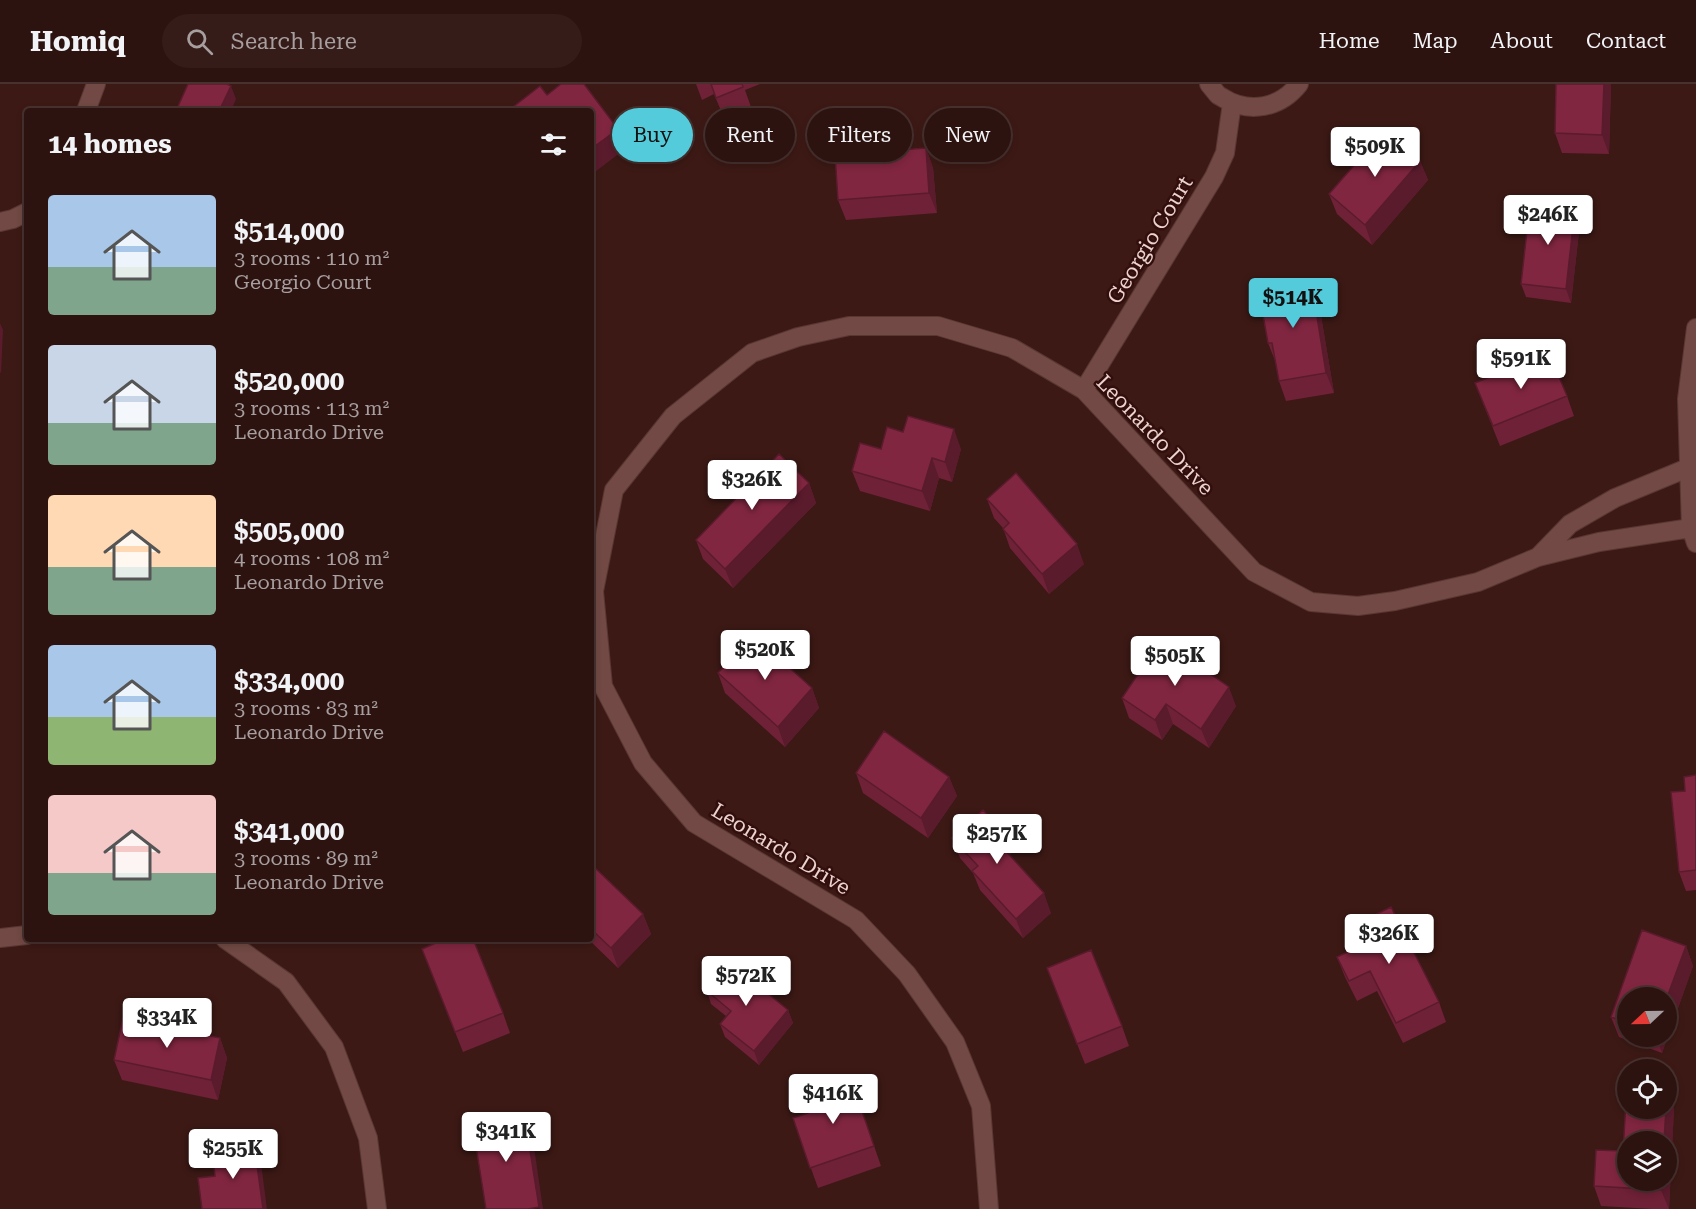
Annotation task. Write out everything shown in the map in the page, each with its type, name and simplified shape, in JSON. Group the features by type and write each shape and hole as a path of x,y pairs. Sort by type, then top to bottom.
{"street":[{"path":"87,108 96,84"},
{"path":"1209,84 1218,95 1248,108 1265,107 1286,98 1299,84"},
{"name":"Georgio Court","path":"1084,390 1214,177 1225,153 1232,103"},
{"path":"0,222 24,214"},
{"name":"Leonardo Drive","path":"989,1209 981,1106 955,1042 907,974 856,920 694,824 643,763 603,686 594,591 614,490 672,416 752,353 798,338 849,326 938,326 1012,348 1084,390 1254,573 1311,603 1358,606 1395,601 1478,582 1538,557 1599,542 1694,535"},
{"path":"1694,535 1687,399 1696,328"},
{"name":"Leonardo Drive","path":"1538,557 1570,524 1615,498 1689,467"},
{"path":"0,938 24,935"},
{"path":"229,942 286,982 334,1047 368,1138 377,1209"}],"building":[{"path":"188,84 227,84 231,86 220,108 177,108"},
{"path":"561,84 584,84 612,121 612,133 594,147 594,108 512,108 540,86 547,95"},
{"path":"711,84 742,84 743,87 716,98"},
{"path":"1556,84 1604,84 1602,135 1555,133"},
{"path":"1385,130 1420,161 1365,225 1329,194"},
{"path":"924,148 929,193 838,200 835,162 912,162 912,149"},
{"path":"1530,204 1575,209 1566,289 1521,284"},
{"path":"1311,279 1326,373 1279,381 1272,343 1268,343 1258,287"},
{"path":"1549,353 1567,396 1493,426 1475,383"},
{"path":"908,416 954,429 945,462 932,458 922,491 852,471 860,443 881,449 887,427 903,432"},
{"path":"779,454 809,483 725,569 696,540"},
{"path":"1016,473 1077,544 1042,574 1003,529 1009,523 987,499"},
{"path":"753,635 812,688 778,727 718,673"},
{"path":"1161,640 1229,687 1201,729 1166,704 1155,720 1122,698"},
{"path":"884,731 949,777 921,818 856,773"},
{"path":"1696,775 1696,870 1679,872 1671,792 1685,791 1684,777"},
{"path":"983,810 1004,833 996,840 1044,893 1016,919 972,871 978,866 952,838"},
{"path":"594,867 643,914 611,948 594,932"},
{"path":"1391,907 1439,1002 1396,1023 1370,971 1349,981 1337,957 1356,948 1346,929"},
{"path":"1642,930 1686,946 1671,987 1622,987"},
{"path":"438,942 474,942 503,1013 455,1032 422,949"},
{"path":"1091,950 1122,1026 1077,1044 1047,968"},
{"path":"730,962 788,1010 754,1051 720,1024 731,1011 707,991"},
{"path":"1617,1000 1617,1019 1611,1017"},
{"path":"123,1018 220,1038 211,1080 114,1060"},
{"path":"851,1079 874,1146 810,1168 793,1118 808,1113 802,1096"},
{"path":"524,1113 539,1207 486,1209 472,1121"},
{"path":"1625,1119 1665,1119 1665,1131 1624,1131"},
{"path":"254,1143 263,1209 202,1209 198,1178 215,1176 212,1149"},
{"path":"1596,1150 1617,1151 1617,1187 1594,1186"}]}
